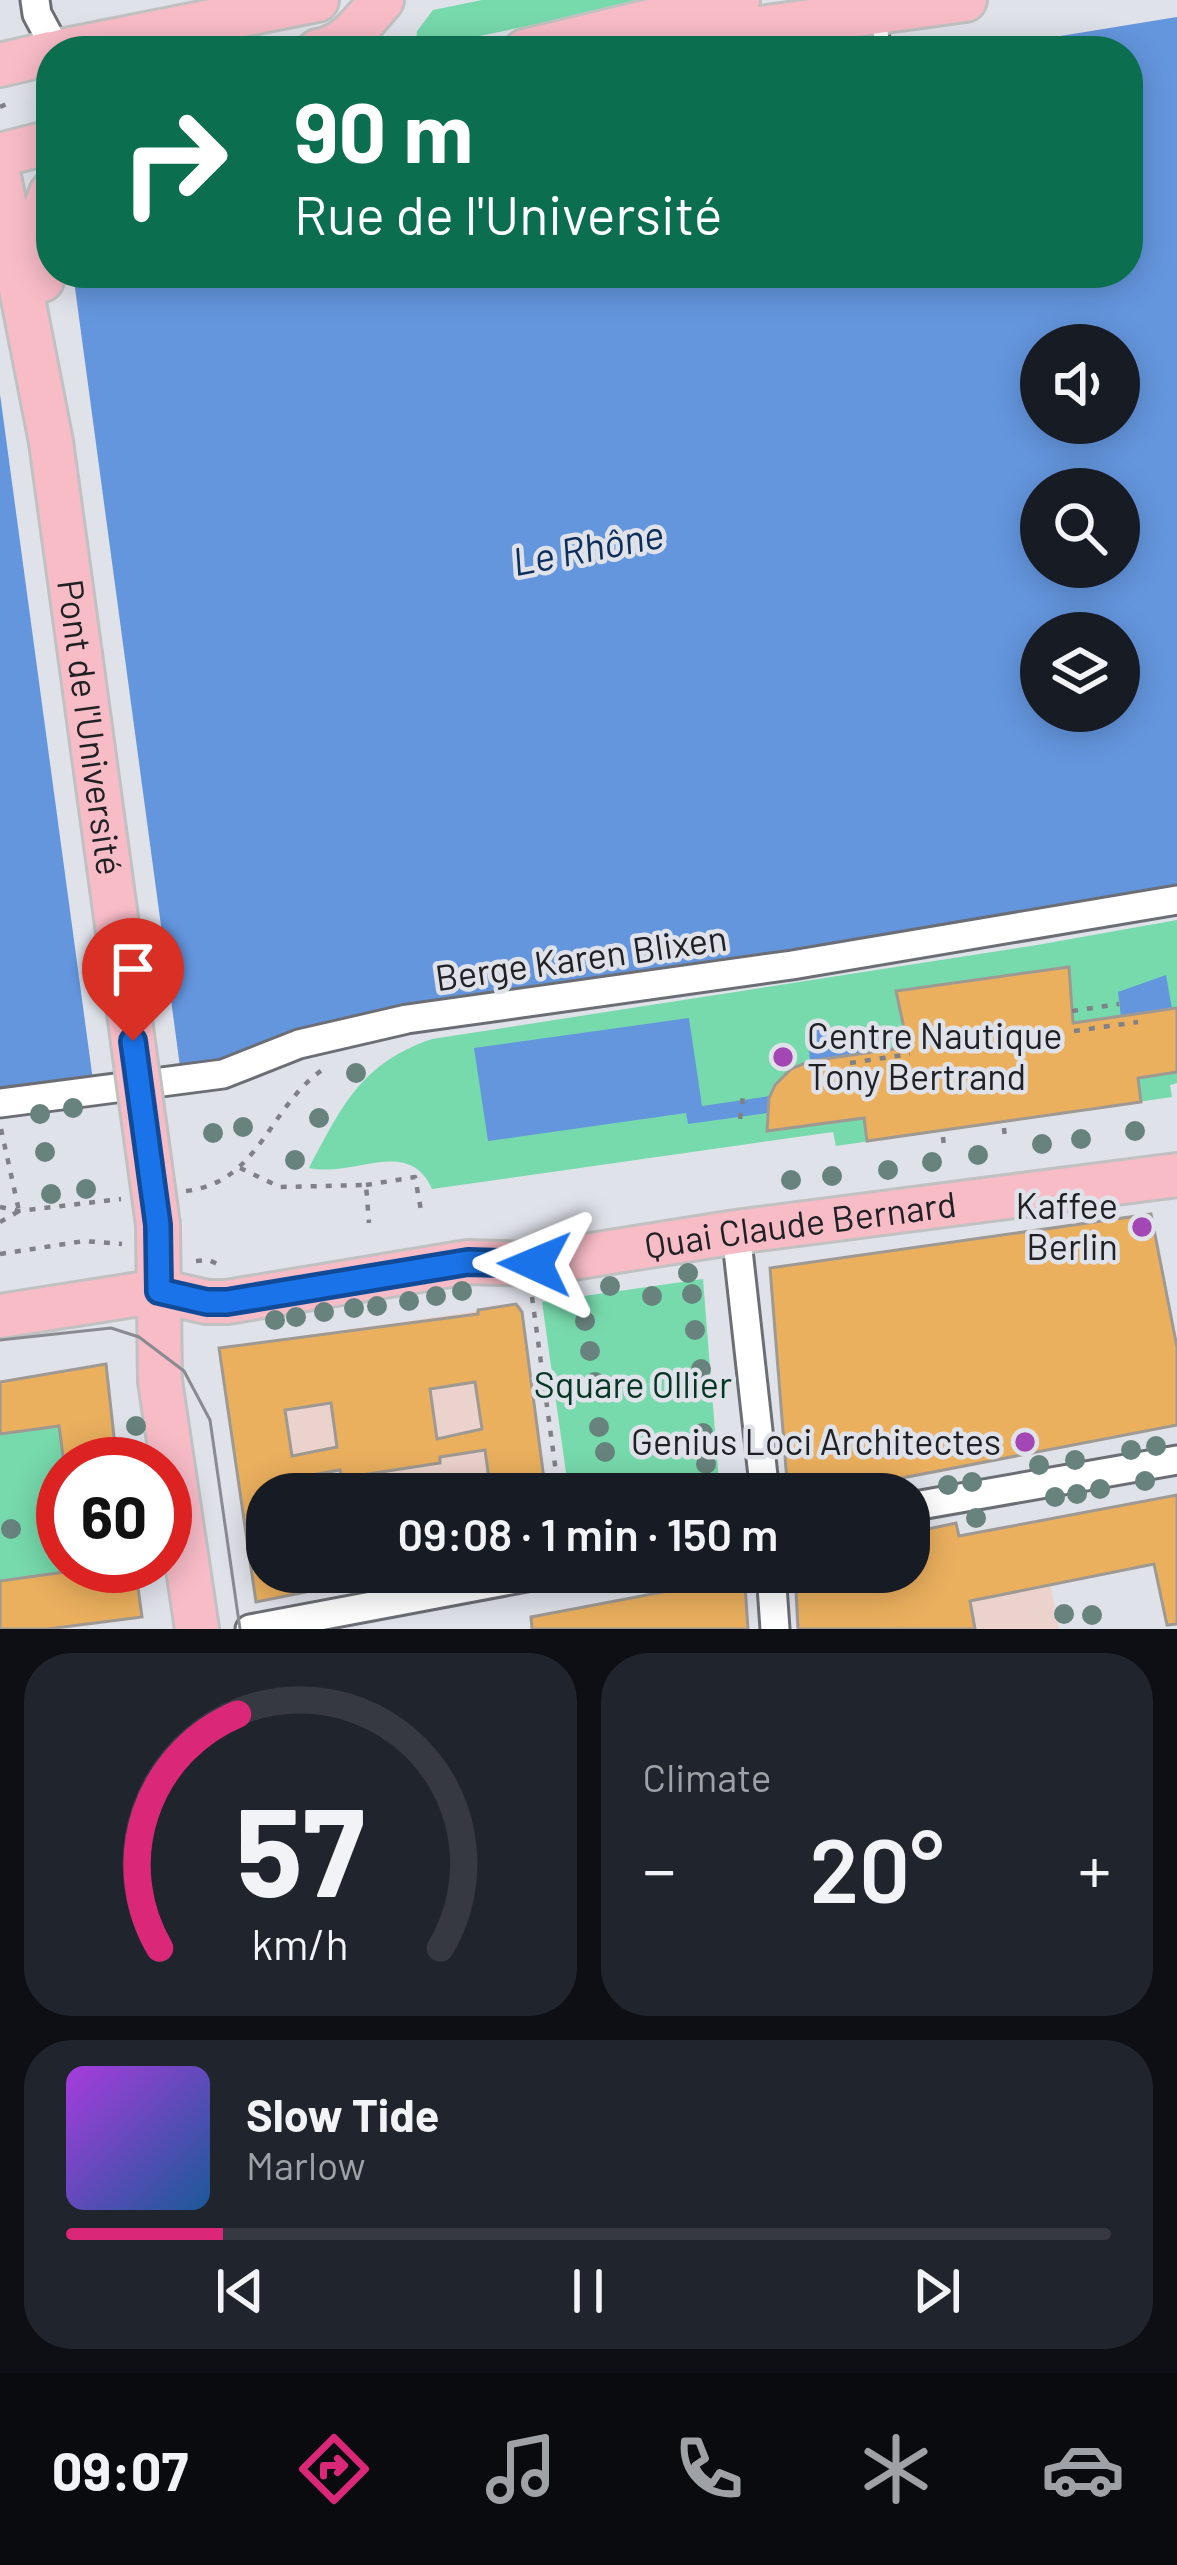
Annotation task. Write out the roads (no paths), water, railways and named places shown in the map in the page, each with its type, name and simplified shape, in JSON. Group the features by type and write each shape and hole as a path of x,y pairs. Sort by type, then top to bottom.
{"main road":[{"path":"49,34 317,0"},
{"path":"350,36 382,0"},
{"path":"588,36 738,0"},
{"path":"832,36 880,33 965,0"},
{"path":"5,83 36,48"},
{"path":"0,155 36,146"},
{"name":"Pont de l'Université","path":"0,181 33,218 36,255"},
{"name":"Pont de l'Université","path":"39,288 51,442 159,1291 160,1382 197,1629"},
{"name":"Quai Claude Bernard","path":"0,1316 159,1291 227,1302 468,1262 535,1264 736,1232 1175,1184"}],"street":[{"name":"Berge Karen Blixen","path":"0,1103 223,1074 299,1044 407,1019 792,965 1177,900"},
{"path":"736,1232 763,1473"},
{"path":"930,1503 1177,1460"},
{"path":"250,1629 441,1593"},
{"path":"772,1593 775,1629"}],"water":[{"name":"Le Rhône","path":"1177,17 1177,887 297,1033 206,1064 0,1096 0,241 36,264 36,288 1143,288 1143,36 1060,36"},
{"path":"1166,975 1172,1009 1121,1017 1118,992"},
{"path":"689,1018 702,1106 770,1096 767,1113 688,1124 686,1113 488,1141 474,1048"},
{"path":"807,1027 858,1029 861,1053 810,1061"}],"tram line":[{"path":"0,1340 111,1328 139,1337 184,1371 210,1420 240,1629"}],"place":[{"name":"Centre Nautique Tony Bertrand","path":"783,1057"},
{"name":"Kaffee Berlin","path":"1142,1227"},
{"name":"Genius Loci Architectes","path":"1025,1442"}],"park label":[{"name":"Square Ollier","path":"633,1385"}]}
